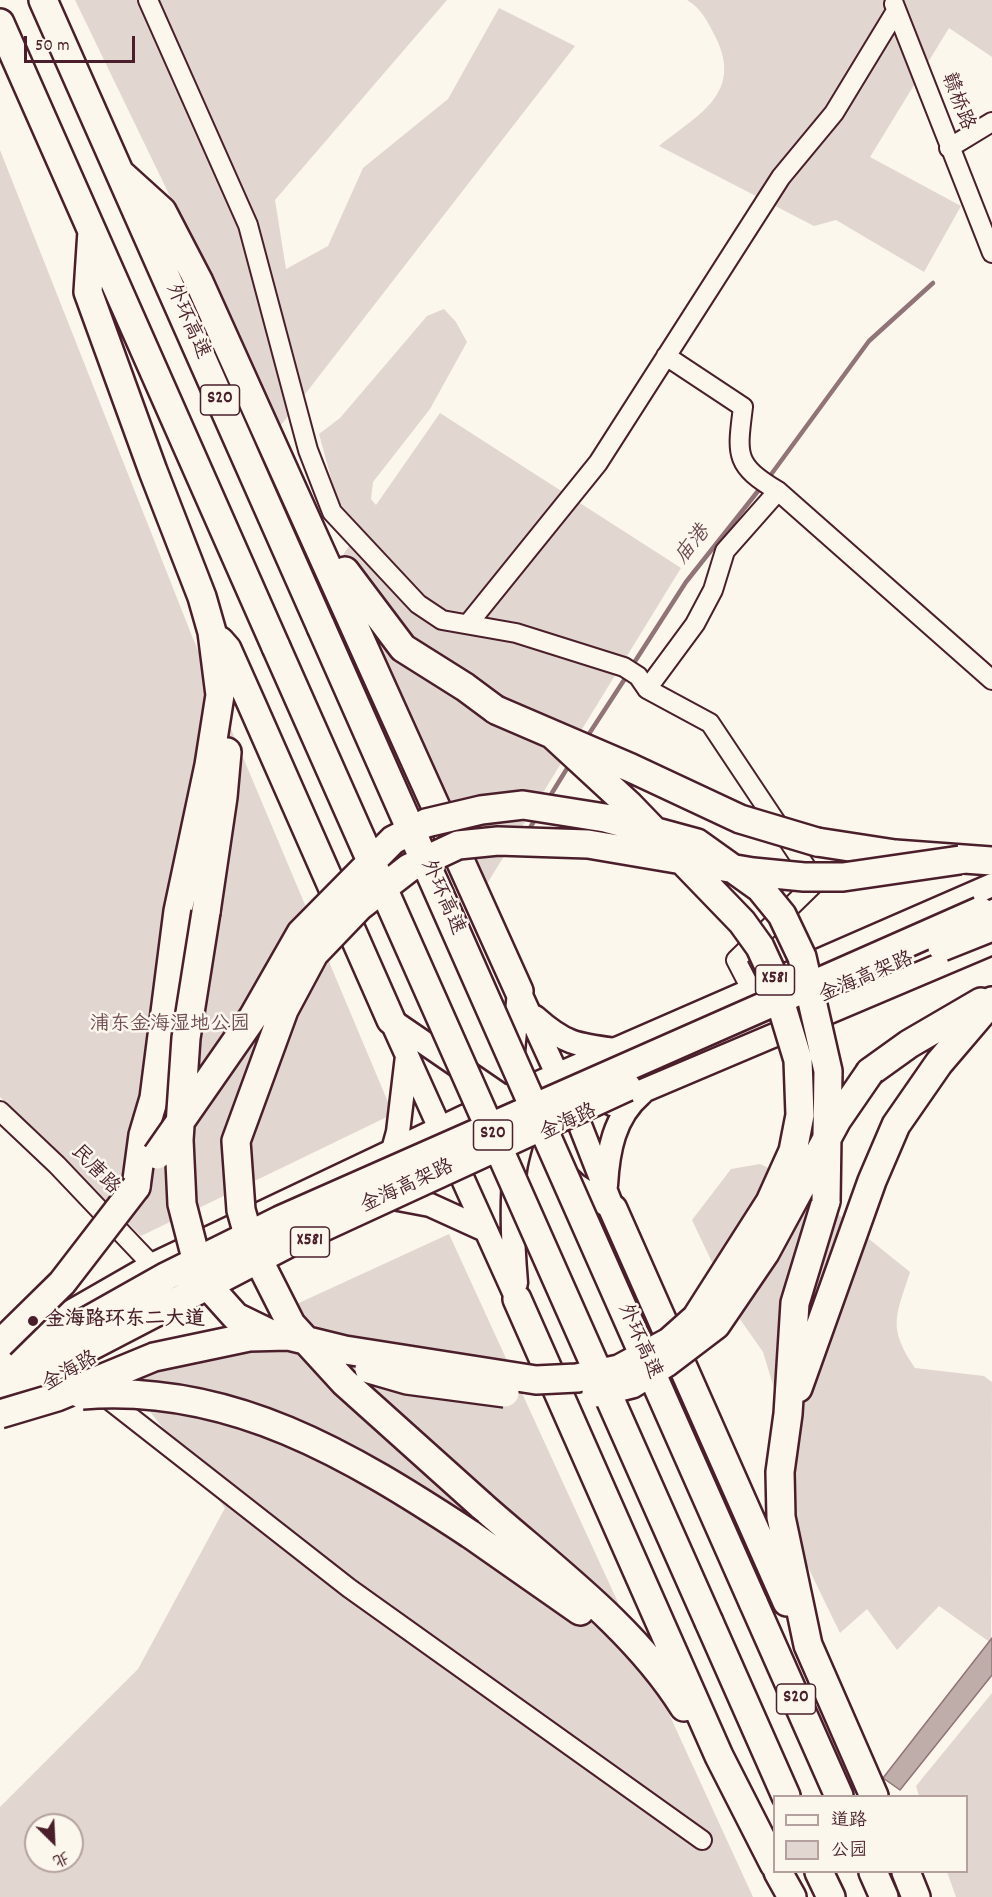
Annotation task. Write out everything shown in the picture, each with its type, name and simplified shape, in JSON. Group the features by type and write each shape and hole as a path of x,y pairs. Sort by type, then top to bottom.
{"highway":[{"name":"外环高速","path":"43,0 838,1795"},
{"name":"S20","path":"0,23 785,1795"},
{"path":"120,173 162,210 221,327 524,1002"},
{"path":"92,231 88,292 202,597 212,632 220,695 228,727 226,762 206,912 186,1038 179,1140 182,1204 201,1278 236,1317 290,1344 407,1380 543,1398 584,1396 632,1384 666,1363 716,1325 765,1253 837,1120 870,1072 909,1044 992,995"},
{"path":"301,505 363,599 403,648 465,687 496,710 631,768 740,819 817,843 960,860 992,861"},
{"path":"212,632 227,649 391,1020"},
{"path":"136,1187 143,1135 154,1098 178,911 209,765 220,695"},
{"path":"0,1414 57,1397 154,1357 249,1337 288,1336 345,1350 536,1380 577,1378 618,1369 669,1342 696,1318 770,1202 793,1151 800,1116 798,1060 771,971 760,947 742,922 629,805 552,734"},
{"path":"0,1344 62,1283 136,1187 145,1170 253,1017 301,933 393,840 426,823 481,810 523,805 605,818 696,843 760,888 782,915 802,957 828,1071 826,1201 795,1303 788,1414 780,1472 781,1517 800,1618 818,1672 873,1795"},
{"path":"719,1756 700,1737 661,1674 612,1623 344,1382 291,1324 251,1245 241,1210 236,1141 284,1010 314,954 360,906 410,868 458,845 498,841 588,844 753,872 804,877 843,877 960,860"},
{"name":"金海高架路","path":"0,1372 167,1276 280,1220 992,906"},
{"name":"金海高架路","path":"0,1398 72,1356 291,1242 836,992 992,927"},
{"path":"788,1414 872,1181 896,1125 939,1063 992,1001"},
{"path":"609,1198 786,1600 800,1618"},
{"path":"517,1299 719,1756 773,1862"},
{"path":"57,1397 117,1392 172,1398 224,1407 299,1435 383,1477 470,1534 578,1610 612,1623"},
{"path":"779,1873 792,1897"},
{"path":"819,1873 831,1897"},
{"path":"873,1873 884,1897"},
{"path":"906,1873 916,1897"}],"main road":[{"name":"X581","path":"0,1352 152,1265 393,1150 440,1130 506,1097 992,885"},
{"name":"金海路","path":"0,1414 72,1371 393,1198 992,943"},
{"path":"524,1002 559,1037 577,1045 617,1050"},
{"path":"524,1002 551,1079 609,1198"},
{"path":"468,1167 497,1129 506,1097 524,1002"},
{"path":"391,1020 440,1130 468,1167 485,1230 517,1299"},
{"path":"391,1020 506,1097 527,1115 572,1122"},
{"path":"393,1150 398,1132 407,1054"},
{"path":"517,1299 513,1254 515,1169 524,1144 527,1115 551,1079"},
{"path":"609,1198 613,1134 627,1107 640,1094 664,1081"},
{"path":"463,1119 497,1129 544,1155 576,1185 609,1198"},
{"path":"393,1198 430,1205 485,1230"}],"street":[{"path":"148,0 249,225 308,450 332,512 418,604 442,620 516,633 636,677 710,723 816,882 736,960 752,990"},
{"path":"468,624 598,463 781,177 834,113 894,5"},
{"name":"赣桥路","path":"894,5 992,253"},
{"path":"949,148 992,122"},
{"path":"666,356 742,407 738,448 751,475 776,490 992,680"},
{"path":"636,677 695,624 713,590 725,551 776,490"},
{"name":"民唐路","path":"0,1111 57,1165 152,1265"},
{"path":"72,1371 349,1588 702,1840"}],"green space":[{"path":"75,0 447,0 275,200 286,269 328,246 363,168 448,99 499,8 575,46 278,429 239,339"},
{"path":"687,0 992,0 992,57 949,28 870,157 961,206 924,272 836,220 814,226 659,146 702,112 713,100 721,87 724,73 723,56 707,20"},
{"name":"浦东金海湿地公园","path":"0,150 192,636 393,1114 141,1236 0,1097"},
{"path":"444,309 456,322 467,342 430,409 373,482 371,499 376,505 440,413 681,568 482,892 337,564 361,528 337,500 319,434 340,418 427,316"},
{"path":"760,1164 798,1182 910,1272 898,1311 897,1331 900,1342 915,1368 984,1376 992,1382 991,1643 939,1606 897,1650 867,1609 840,1633 769,1487 796,1461 763,1352 737,1315 692,1220 731,1169"},
{"path":"449,1234 753,1897 0,1897 0,1807 138,1669 225,1508 127,1382"},
{"path":"992,1693 992,1897 956,1897 947,1873 968,1873 968,1795 919,1795 916,1786"}],"shaded area":[{"path":"992,1638 992,1675 900,1790 883,1778"}],"waterway":[{"name":"庙港","path":"767,480 869,341 933,283"},
{"name":"庙港","path":"632,666 686,582 762,486"},
{"name":"庙港","path":"585,740 628,674"},
{"name":"庙港","path":"547,801 571,762"},
{"name":"庙港","path":"526,834 538,815"}],"place":[{"name":"金海路环东二大道","path":"33,1321"}]}
